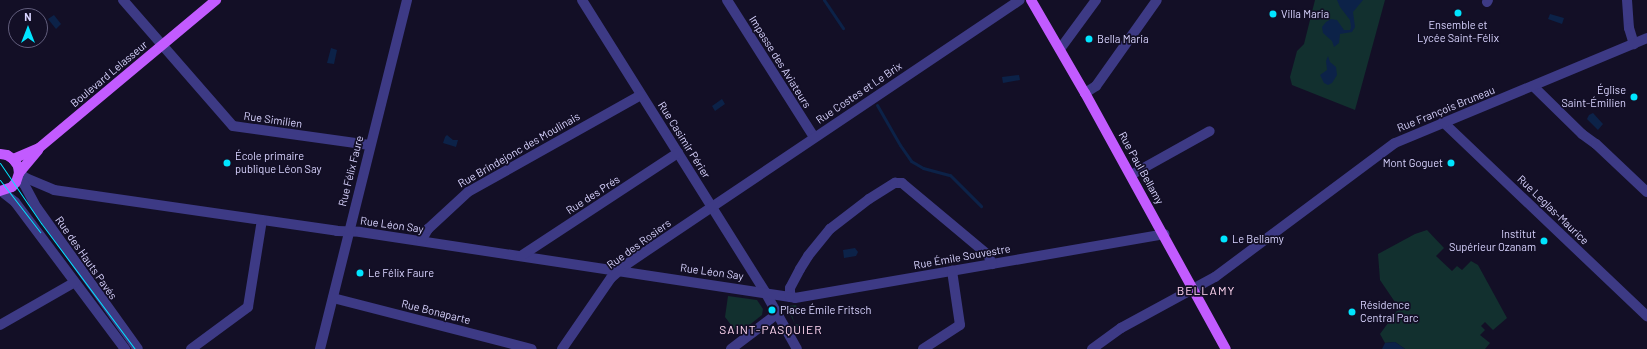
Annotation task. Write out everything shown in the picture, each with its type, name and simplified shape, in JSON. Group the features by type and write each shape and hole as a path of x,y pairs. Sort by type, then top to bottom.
{"main road":[{"name":"Boulevard Lelasseur","path":"13,159 39,148 216,0"},
{"name":"Rue Paul Bellamy","path":"1031,0 1131,174 1226,349"},
{"path":"0,191 10,188 39,148"},
{"path":"1,154 13,159 18,166 18,176"}],"street":[{"name":"Rue Similien","path":"123,0 233,126 370,146"},
{"name":"Rue Félix Faure","path":"320,349 407,0"},
{"name":"Rue Casimir Périer","path":"582,0 765,292 797,349"},
{"name":"Impasse des Aviateurs","path":"727,0 814,137"},
{"name":"Rue Costes et Le Brix","path":"711,207 1020,0"},
{"path":"1060,49 1096,0"},
{"path":"1085,93 1096,86 1157,0"},
{"path":"1627,0 1629,28 1634,44"},
{"name":"Rue François Bruneau","path":"1092,349 1121,328 1215,277 1395,143 1444,122 1462,117 1647,38"},
{"path":"1533,86 1582,134 1596,144 1647,192"},
{"name":"Rue Brindejonc des Moulinais","path":"421,241 428,229 468,192 641,95"},
{"name":"Rue Leglas-Maurice","path":"1444,122 1647,316"},
{"path":"1131,174 1210,131"},
{"name":"Rue des Prés","path":"521,256 678,153"},
{"name":"Rue Léon Say","path":"18,176 54,190 421,241 765,292"},
{"name":"Rue des Hauts Pavés","path":"18,176 37,208 138,349"},
{"path":"790,297 790,288 800,269 830,229 869,199 895,183 902,183 988,255 992,264"},
{"path":"33,199 43,186"},
{"name":"Rue des Hauts Pavés","path":"0,191 15,202 125,349"},
{"name":"Rue des Rosiers","path":"562,349 611,278 711,207"},
{"path":"191,349 248,307 262,220"},
{"name":"Rue Émile Souvestre","path":"765,292 800,298 1164,234"},
{"path":"923,349 960,325 952,271"},
{"path":"0,325 75,282"},
{"name":"Rue Bonaparte","path":"333,298 532,349"},
{"path":"731,349 777,314"}],"green space":[{"path":"1315,0 1385,0 1355,110 1292,85 1290,77 1297,51 1304,44"},
{"path":"1427,230 1444,248 1436,256 1452,271 1457,266 1462,270 1471,261 1478,265 1507,318 1493,330 1485,322 1481,326 1485,330 1480,335 1490,343 1485,349 1405,349 1395,342 1385,343 1380,334 1399,308 1380,280 1378,254 1415,234"},
{"path":"728,296 757,300 763,309 762,315 738,334 725,317"},
{"path":"796,305 797,307 790,310 795,324 787,306"},
{"path":"795,324 801,325 801,328 798,330"}],"water":[{"path":"1337,0 1363,0 1353,12 1355,27 1352,32 1340,34 1339,43 1334,47 1332,41 1323,33 1322,27 1326,22 1331,19 1337,20 1344,30 1350,30 1351,27 1350,20 1340,7"},
{"path":"1550,14 1564,18 1562,24 1548,19"},
{"path":"54,15 61,24 56,29 48,19"},
{"path":"331,48 337,50 334,64 327,63"},
{"path":"1328,56 1330,62 1336,67 1337,75 1332,83 1328,85 1324,83 1320,75 1327,70 1326,61"},
{"path":"1019,75 1020,80 1003,83 1002,77"},
{"path":"722,99 725,104 715,111 712,106"},
{"path":"1593,113 1603,124 1598,130 1587,119 1589,115"},
{"path":"447,135 453,140 458,140 456,147 443,143"},
{"path":"855,248 858,252 856,256 844,258 843,250"},
{"path":"1395,342 1405,349 1382,349 1385,343"}],"waterway":[{"path":"824,0 843,28"},
{"path":"877,105 911,161 923,168 950,175 981,206"}],"tram line":[{"path":"0,163 41,223 135,349"},
{"path":"0,180 40,232"}],"place":[{"name":"Ensemble et Lycée Saint-Félix","path":"1458,13"},
{"name":"Villa Maria","path":"1273,14"},
{"name":"Bella Maria","path":"1089,39"},
{"name":"Église Saint-Émilien","path":"1634,97"},
{"name":"École primaire publique Léon Say","path":"227,163"},
{"name":"Mont Goguet","path":"1451,163"},
{"name":"Le Bellamy","path":"1224,239"},
{"name":"Institut Supérieur Ozanam","path":"1544,241"},
{"name":"Le Félix Faure","path":"360,273"},
{"name":"Place Émile Fritsch","path":"772,310"},
{"name":"Résidence Central Parc","path":"1352,312"}],"district":[{"name":"BELLAMY","path":"1206,291"},
{"name":"SAINT-PASQUIER","path":"771,330"}]}
